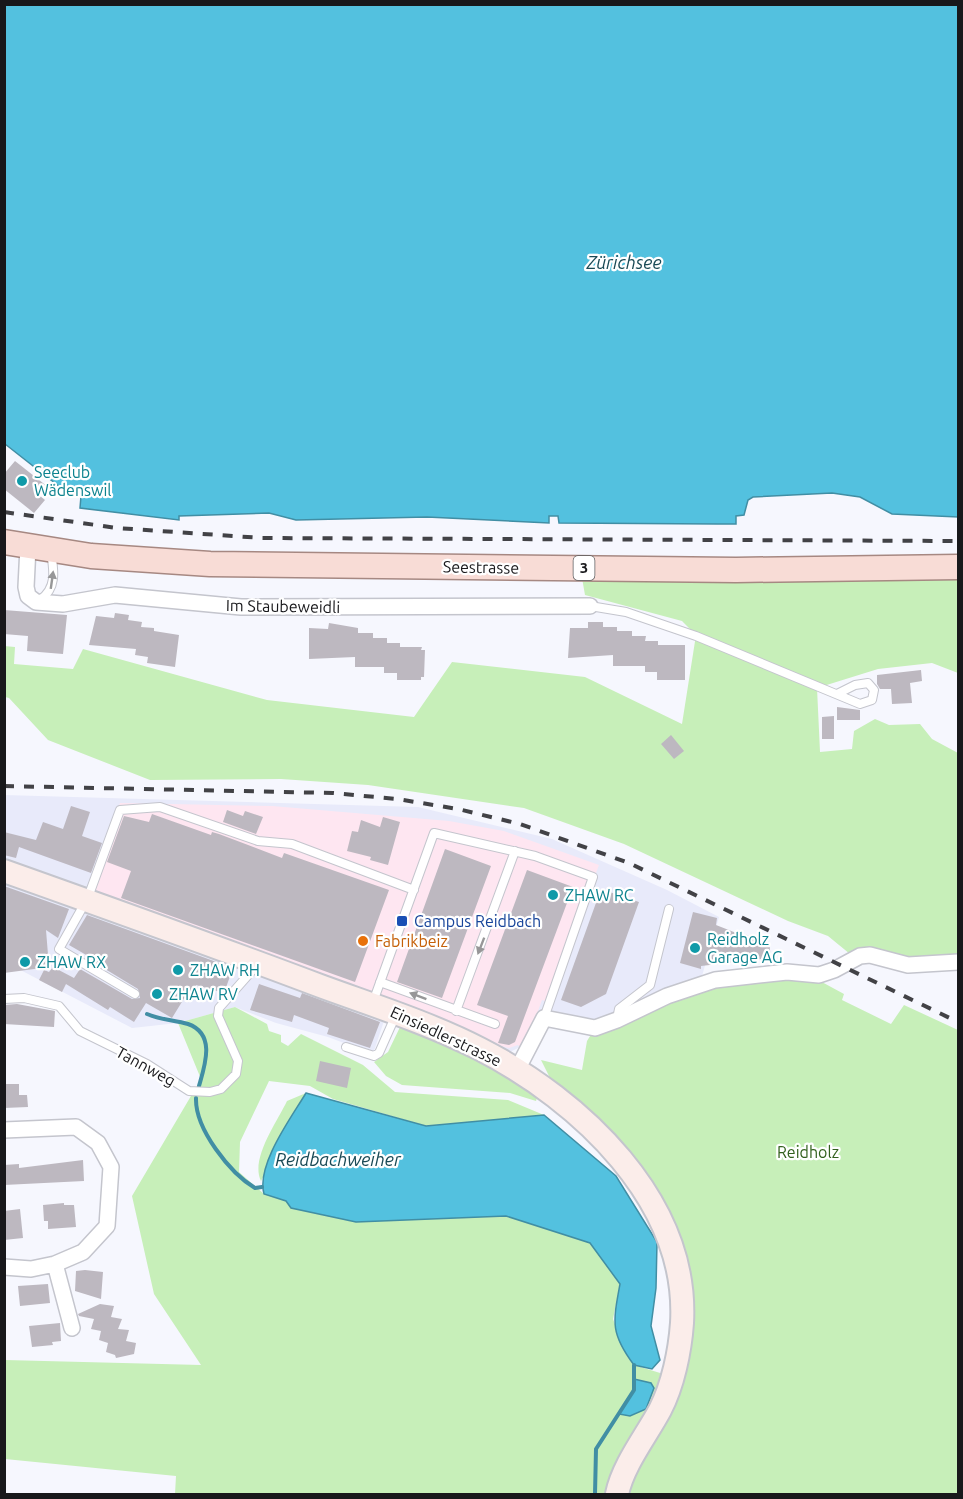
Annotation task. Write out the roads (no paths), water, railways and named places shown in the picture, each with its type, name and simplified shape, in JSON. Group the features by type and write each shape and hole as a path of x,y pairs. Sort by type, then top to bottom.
{"main road":[{"name":"Seestrasse","path":"4,542 39,549 210,564 736,570 958,567"},
{"name":"Einsiedlerstrasse","path":"4,871 260,961 376,992 397,1012 478,1048 517,1070 579,1118 623,1162 657,1209 672,1245 679,1281 682,1322 677,1355 661,1407 638,1448 617,1494"}],"street":[{"path":"36,602 28,596 26,587 39,549"},
{"name":"Im Staubeweidli","path":"36,602 63,604 115,596 241,607 590,606"},
{"path":"517,1070 544,1018 595,1028 622,1018 667,996 715,980 787,972 819,975 860,956 870,955 908,965 958,962"},
{"path":"4,1130 76,1127 98,1143 111,1167 107,1226 83,1252 55,1264 31,1269 4,1267"},
{"path":"55,1264 72,1328"}],"lane":[{"path":"36,602 50,592 53,582 39,549"},
{"path":"590,606 626,612 696,636 837,694"},
{"path":"135,994 59,950 81,910 120,810 159,807 258,841 292,844 414,890"},
{"path":"495,1024 456,1011 376,992 434,833 515,851 593,877 544,1018"},
{"path":"456,1011 515,851"},
{"path":"622,1018 619,1009 650,985 669,909"},
{"name":"Tannweg","path":"4,999 24,998 59,1006 80,1031 147,1064 189,1091 210,1092 221,1089 236,1074 238,1061 218,1016 219,1008 260,961"},
{"path":"346,1047 367,1056 379,1053 397,1012"}],"water":[{"name":"Zürichsee","path":"4,5 958,5 958,517 892,514 860,497 832,493 753,497 748,500 744,515 736,516 736,524 559,523 558,516 549,516 549,523 427,517 296,520 269,513 179,516 179,520 80,508 81,496 65,491 5,444"},
{"name":"Reidbachweiher","path":"306,1093 426,1126 544,1115 616,1176 657,1242 656,1288 651,1326 660,1360 652,1369 634,1365 626,1354 615,1327 620,1284 590,1243 506,1216 356,1222 291,1208 286,1201 264,1194 263,1182 270,1156"},
{"path":"634,1379 651,1383 654,1388 646,1409 630,1416 619,1414 634,1390"}],"waterway":[{"path":"147,1014 188,1024 202,1035 205,1042 206,1060 199,1086"},
{"path":"196,1098 201,1123 216,1149 245,1181 255,1188 262,1187"},
{"path":"595,1494 596,1449 634,1390 634,1365"}],"railway":[{"path":"4,512 117,528 262,538 958,541"},
{"path":"4,786 333,793 397,799 458,809 520,824 629,863 958,1022"}],"place":[{"name":"Seeclub Wädenswil","path":"22,481"},
{"name":"ZHAW RC","path":"553,895"},
{"name":"Campus Reidbach","path":"402,921"},
{"name":"Fabrikbeiz","path":"363,941"},
{"name":"Reidholz Garage AG","path":"695,948"},
{"name":"ZHAW RX","path":"25,962"},
{"name":"ZHAW RH","path":"178,970"},
{"name":"ZHAW RV","path":"157,994"}],"park label":[{"name":"Reidholz","path":"808,1152"}]}
